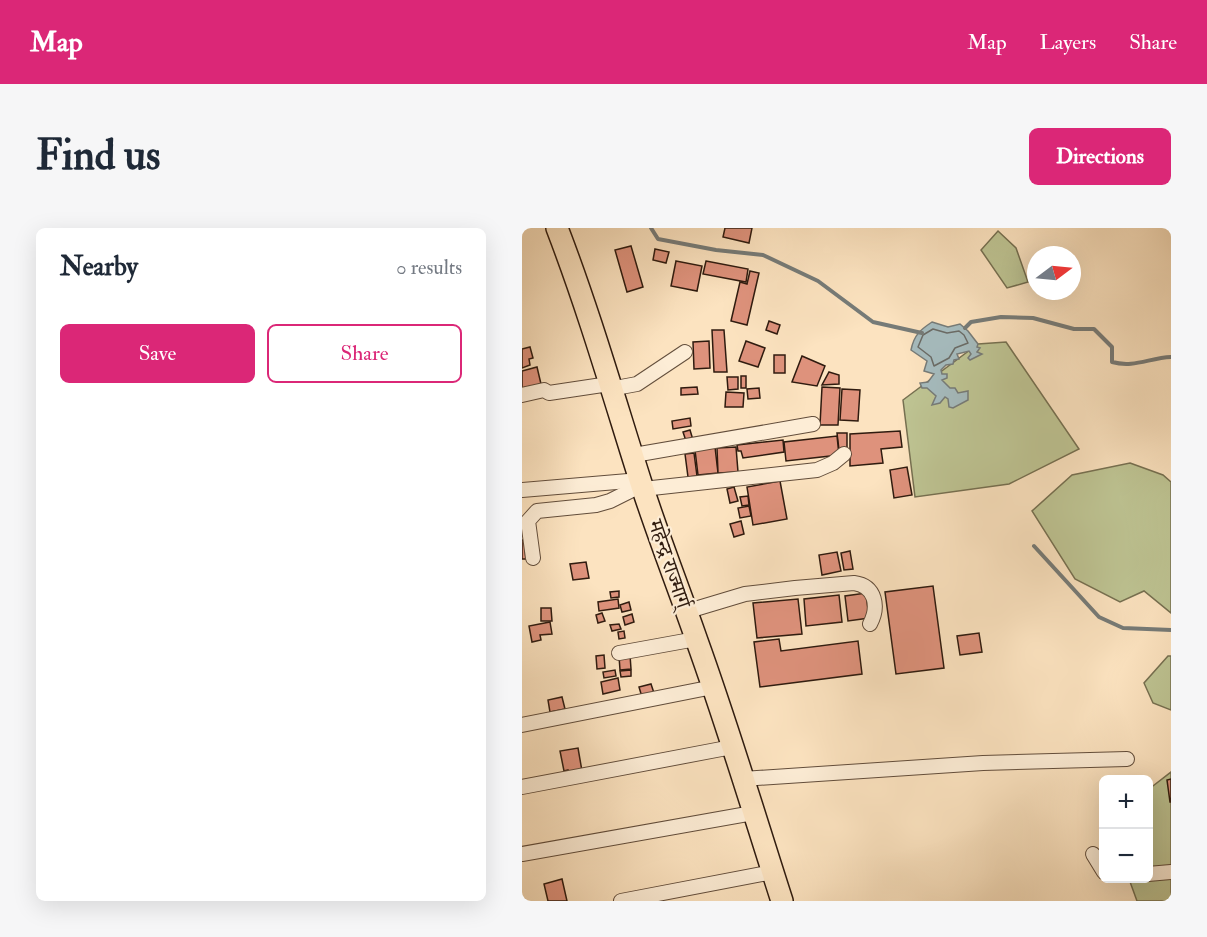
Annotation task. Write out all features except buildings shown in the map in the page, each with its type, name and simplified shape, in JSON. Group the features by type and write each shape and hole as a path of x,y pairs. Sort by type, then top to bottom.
{"highway":[{"name":"महेन्द्र राज्मार्ग्","path":"557,228 634,454 642,485 713,687 782,901"}],"street":[{"path":"522,395 544,390 549,393 637,384 685,352"},
{"path":"634,454 813,424"},
{"path":"522,490 558,486 642,485 817,470 833,463 844,454"},
{"path":"533,558 528,521 537,511 596,505 610,501 642,485"},
{"path":"686,612 745,594 854,583 863,584 872,592 875,615 870,624"},
{"path":"618,653 696,639"},
{"path":"522,724 713,687"},
{"path":"522,787 732,747"},
{"path":"743,779 982,763 1127,759"},
{"path":"522,854 753,813"},
{"path":"1093,854 1099,864"},
{"path":"621,901 772,872"},
{"path":"1153,874 1171,872"}],"green space":[{"path":"998,231 1016,248 1027,282 1007,288 981,250"},
{"path":"1006,342 1079,449 1009,484 915,497 903,400 978,344"},
{"path":"1130,463 1163,475 1171,482 1171,613 1144,591 1120,602 1075,579 1032,511 1072,475"},
{"path":"1168,656 1171,656 1171,710 1153,703 1144,683"},
{"path":"1171,772 1171,901 1137,901 1130,883 1153,883 1153,786"}],"water":[{"path":"932,322 948,327 960,324 978,344 977,347 980,348 977,352 982,354 970,360 969,351 957,354 959,359 941,370 942,374 947,374 947,378 942,380 950,388 955,388 958,393 968,391 968,400 953,408 949,407 948,399 945,397 940,403 932,405 936,396 927,388 922,388 920,383 928,382 934,374 924,371 927,361 911,350 918,333"}],"waterway":[{"path":"651,228 658,239 716,250 763,255 818,281 873,322 922,333"},
{"path":"965,328 971,322 1001,317 1033,318 1074,329 1094,329 1112,347 1112,362 1127,364 1171,357"},
{"path":"1034,546 1099,617 1123,628 1171,630"}]}
